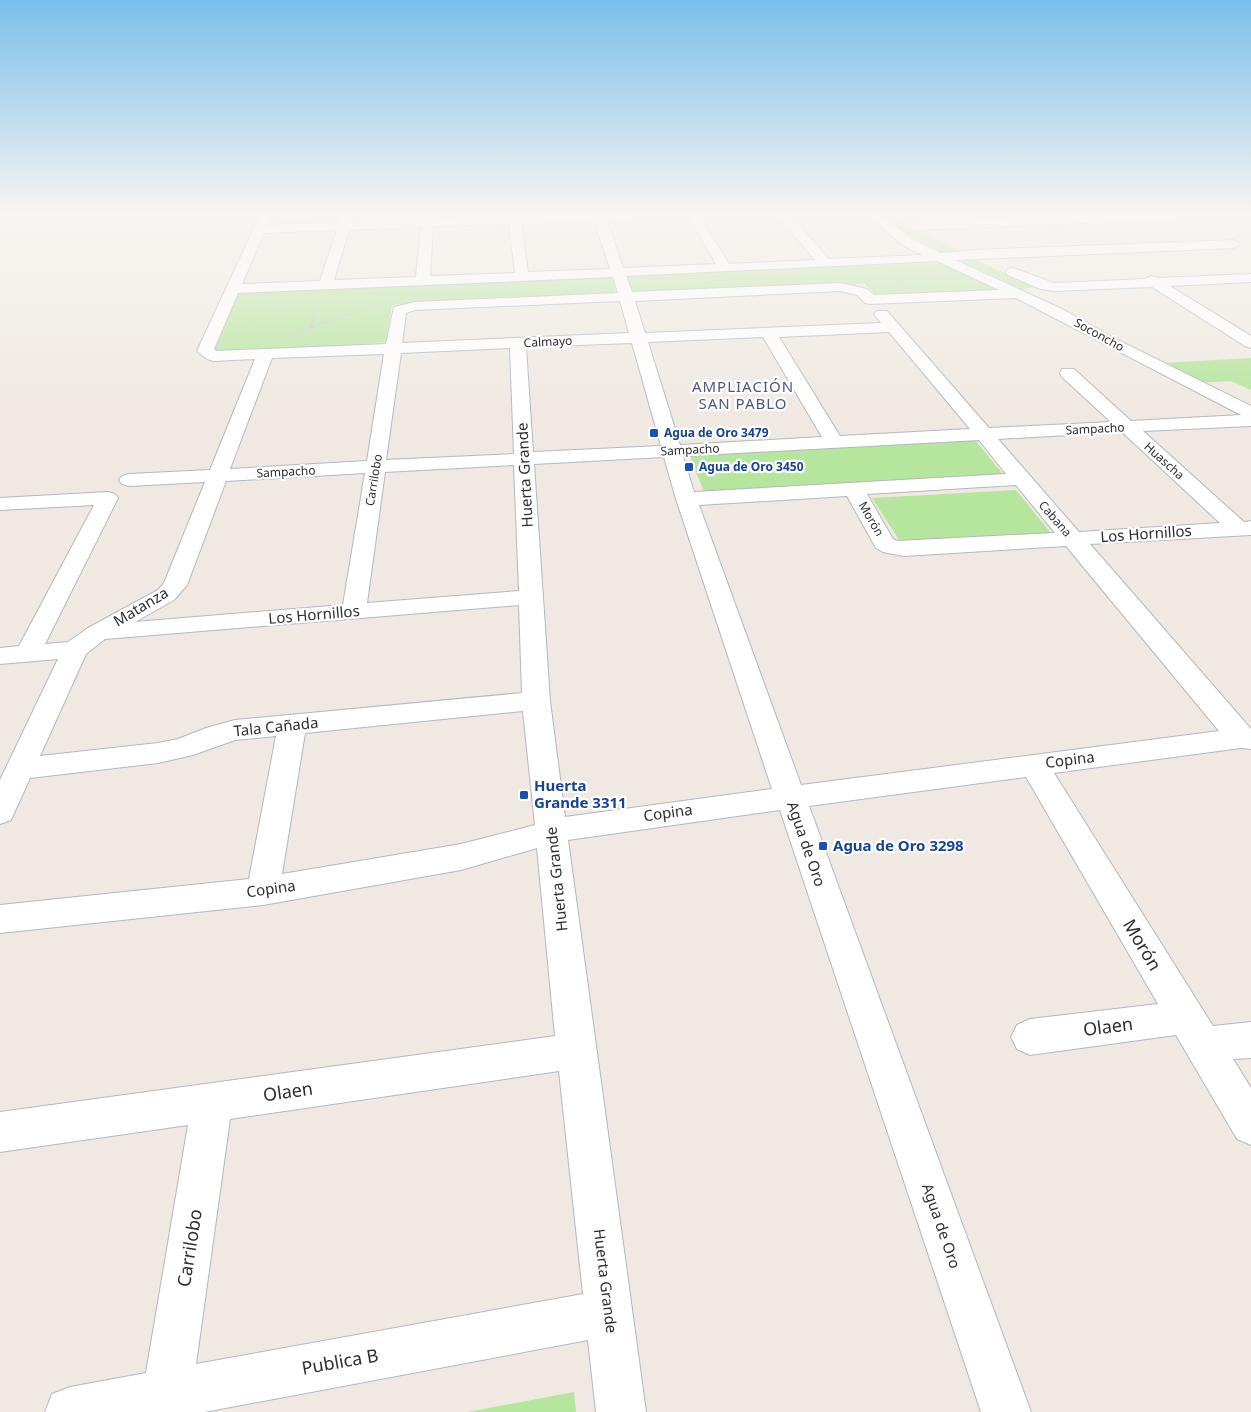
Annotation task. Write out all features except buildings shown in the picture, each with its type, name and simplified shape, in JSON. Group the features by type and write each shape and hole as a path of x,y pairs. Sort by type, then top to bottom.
{"street":[{"path":"238,279 234,288 323,291 450,279"},
{"path":"323,291 327,279"},
{"name":"Agua de Oro","path":"620,279 686,499 1006,1412"},
{"name":"Soconcho","path":"988,279 1251,413"},
{"path":"1029,279 1054,287 1230,279"},
{"path":"1150,279 1251,343"},
{"path":"626,296 840,287 862,292 870,300 1020,294"},
{"name":"Calmayo","path":"234,288 205,351 213,356 893,327"},
{"name":"Carrilobo","path":"354,612 397,313 403,308 626,296"},
{"name":"Cabana","path":"870,300 1020,479 1246,739"},
{"path":"1222,325 1251,324"},
{"path":"768,332 835,443"},
{"name":"Huerta Grande","path":"518,343 536,701 576,1051 621,1412"},
{"name":"Matanza","path":"0,812 75,650 97,633 166,595 176,585 265,354"},
{"name":"Huascha","path":"1068,373 1126,427 1245,528"},
{"path":"1227,384 1251,396"},
{"name":"Sampacho","path":"129,480 1251,420"},
{"path":"686,499 1020,479"},
{"name":"Morón","path":"854,489 884,543 891,547"},
{"path":"0,504 108,498 27,654"},
{"name":"Los Hornillos","path":"891,547 904,549 1245,528"},
{"name":"Los Hornillos","path":"97,633 531,596"},
{"path":"0,656 75,650"},
{"name":"Tala Cañada","path":"20,769 158,753 183,748 216,734 235,730 536,701"},
{"path":"263,890 292,725"},
{"name":"Copina","path":"0,919 263,890 461,857 552,831 789,797 1246,739"},
{"name":"Morón","path":"1034,765 1251,1125"},
{"name":"Olaen","path":"1030,1037 1194,1031 1251,1040"},
{"name":"Olaen","path":"0,1132 576,1051"},
{"name":"Carrilobo","path":"168,1393 212,1102"},
{"name":"Publica B","path":"70,1412 609,1313"}],"path":[{"path":"311,328 323,291"},
{"path":"284,336 381,304"}],"green space":[{"path":"543,279 612,279 616,291 610,295 392,305 386,342 213,356 213,349 238,293"},
{"path":"627,279 981,279 1003,290 878,298 864,283 840,287 637,294 632,292"},
{"path":"999,279 1018,279 1036,287 1021,289"},
{"path":"1251,358 1251,390 1231,381 1198,383 1162,363"},
{"path":"975,440 1008,480 706,497 690,456"},
{"path":"1016,490 1054,537 903,546 872,498"},
{"path":"574,1392 576,1412 468,1412"}],"place":[{"name":"Agua de Oro 3479","path":"654,433"},
{"name":"Agua de Oro 3450","path":"689,467"},
{"name":"Huerta Grande 3311","path":"524,795"},
{"name":"Agua de Oro 3298","path":"823,846"}],"district":[{"name":"AMPLIACIÓN SAN PABLO","path":"743,396"}]}
